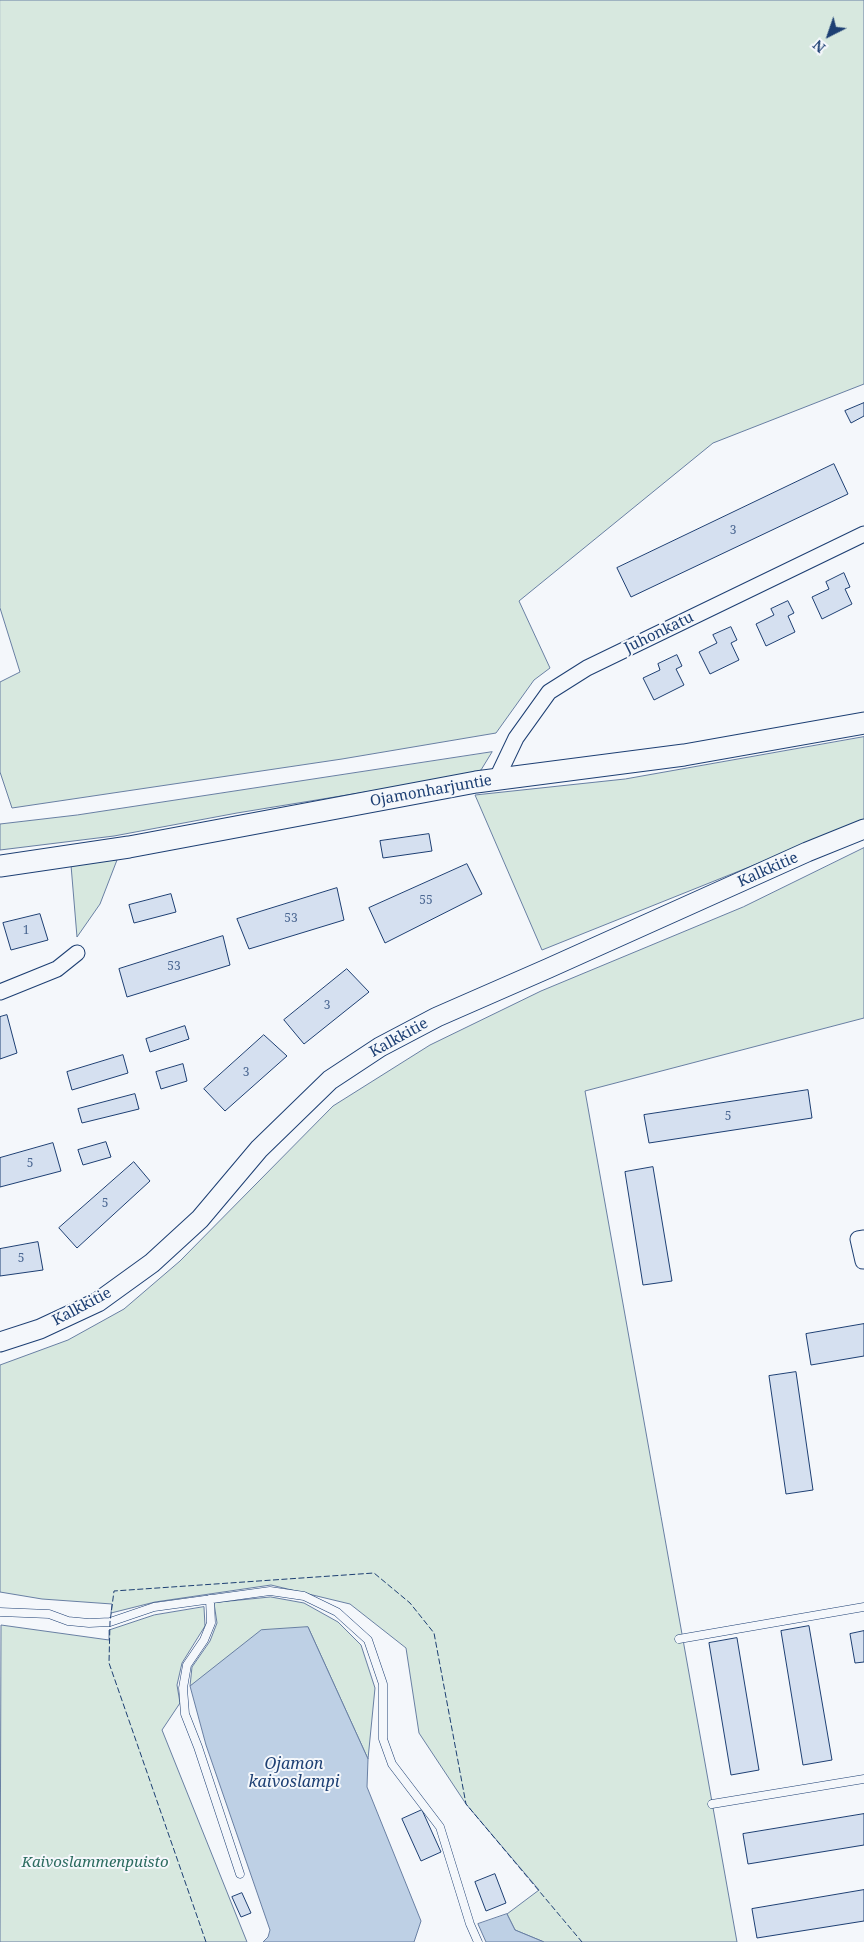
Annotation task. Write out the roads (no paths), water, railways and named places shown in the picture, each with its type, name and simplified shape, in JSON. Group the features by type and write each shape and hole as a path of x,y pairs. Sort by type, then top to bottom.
{"main road":[{"name":"Ojamonharjuntie","path":"0,866 129,847 381,799 496,780 684,755 864,723"}],"street":[{"name":"Juhonkatu","path":"496,780 516,738 549,692 587,668 864,534"},
{"name":"Kalkkitie","path":"0,1342 40,1329 98,1302 152,1263 200,1219 259,1149 330,1080 380,1047 437,1017 807,852 864,829"},
{"path":"0,992 57,969 77,953"},
{"path":"864,1238 858,1239 864,1261"}],"lane":[{"path":"0,1612 49,1614 68,1621 89,1623 110,1622 154,1607 270,1590 304,1596 337,1612 368,1640 384,1684 383,1738 392,1764 440,1827 470,1924 478,1942"},
{"path":"210,1599 211,1623 204,1640 187,1665 183,1688 185,1714 198,1747 240,1874"},
{"path":"679,1639 864,1607"},
{"path":"712,1804 864,1778"}],"water":[{"name":"Ojamon kaivoslampi","path":"308,1627 368,1759 367,1787 421,1921 414,1942 263,1942 268,1937 270,1930 206,1745 190,1686 261,1630"},
{"path":"507,1914 515,1930 544,1942 486,1942 478,1924"}],"park label":[{"name":"Kaivoslammenpuisto","path":"95,1863"}]}
